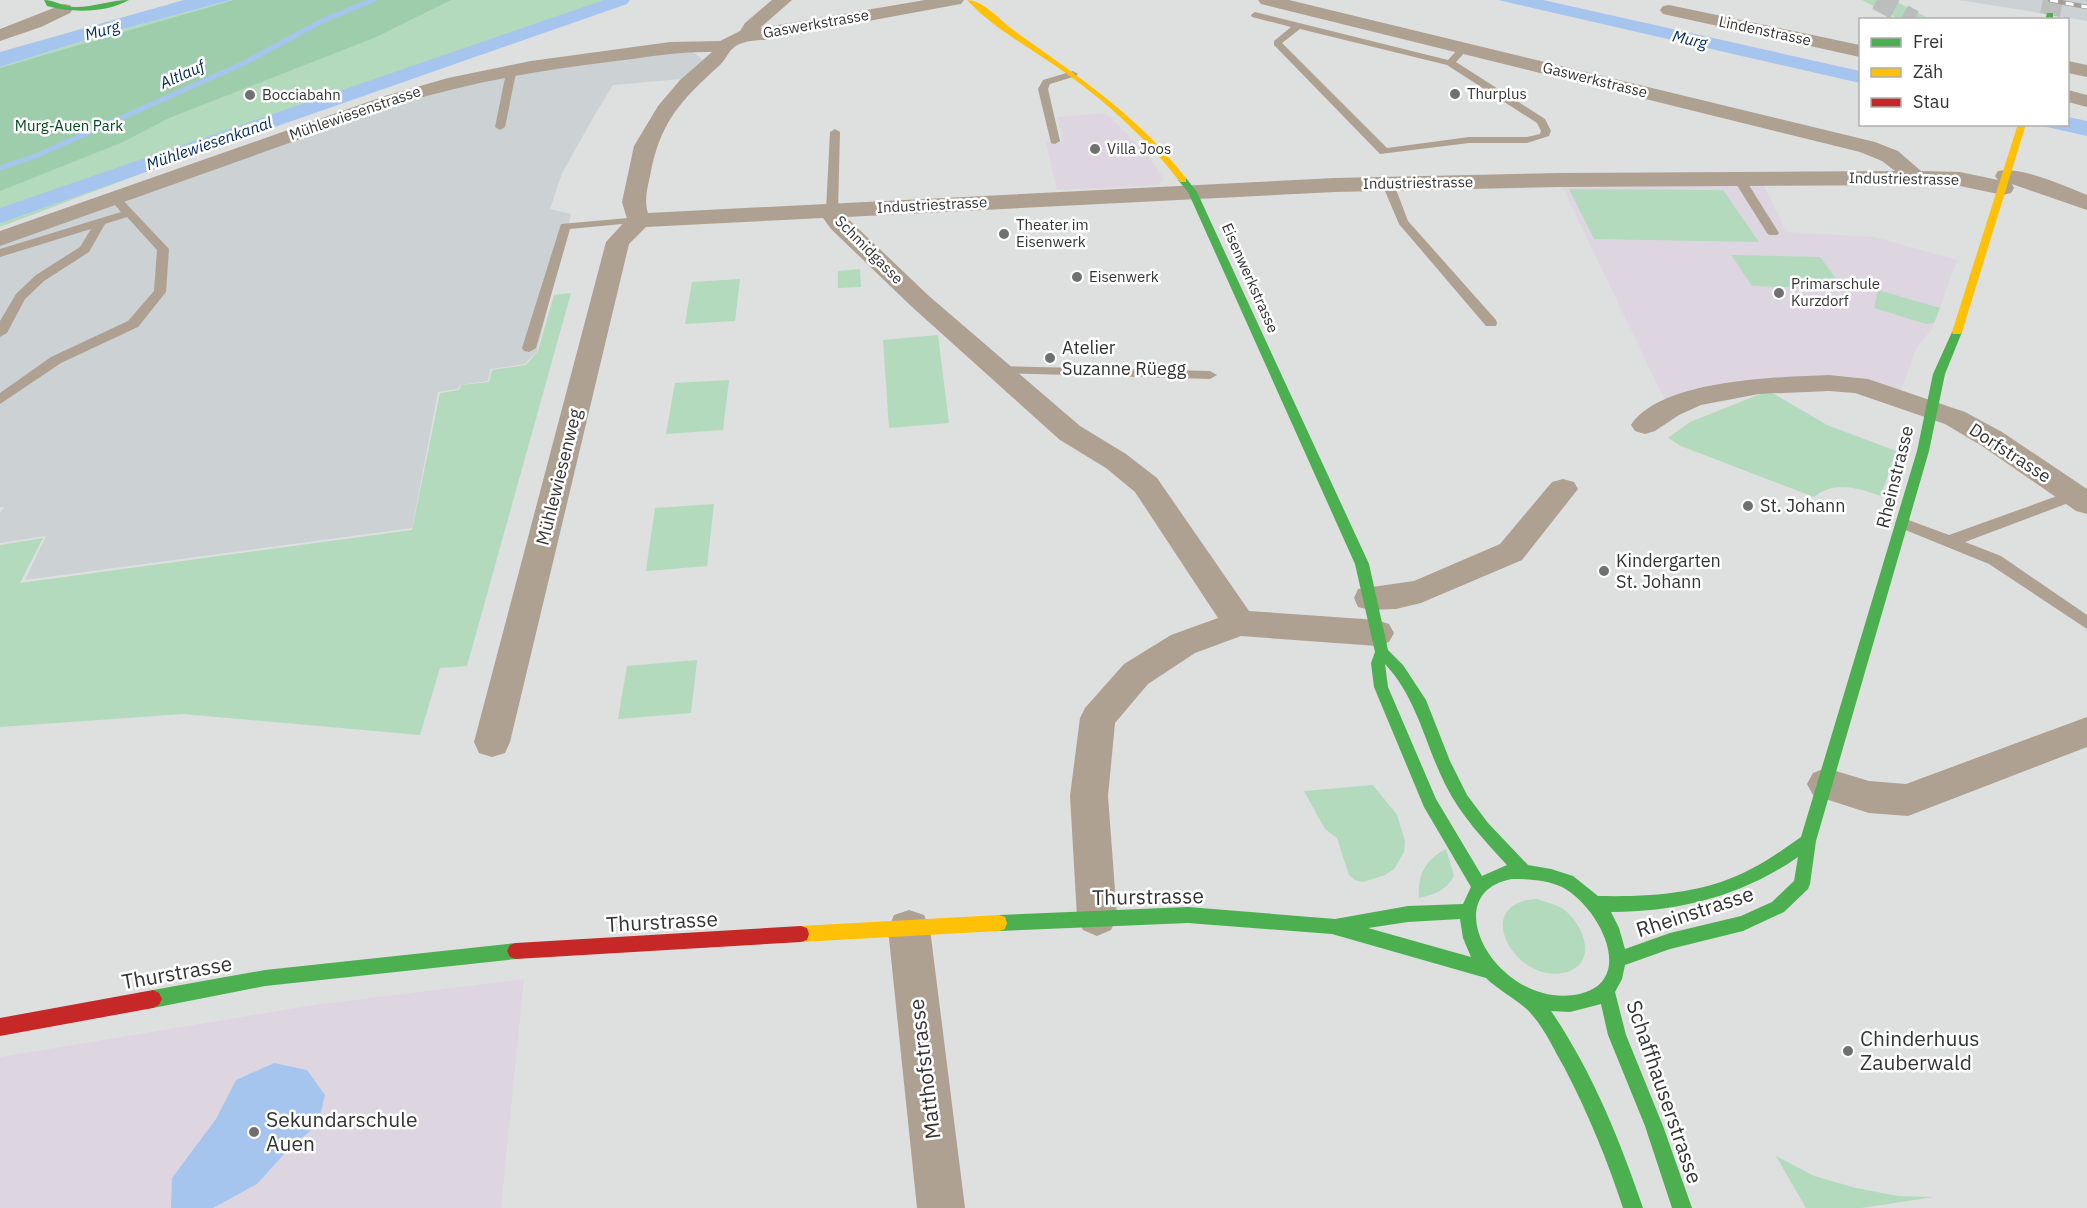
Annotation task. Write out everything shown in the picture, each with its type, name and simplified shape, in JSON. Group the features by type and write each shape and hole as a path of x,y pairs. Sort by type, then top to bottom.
{"main road":[{"path":"56,5 96,7 125,0"},
{"name":"Eisenwerkstrasse","path":"971,0 995,21 1123,111 1143,129 1192,192 1362,564 1379,642 1378,673 1390,708 1430,802 1480,887"},
{"name":"Rheinstrasse","path":"1619,959 1670,940 1743,923 1778,907 1802,884 1808,841 1903,523 1923,451 1939,374 1961,322 2021,128"},
{"path":"1379,642 1412,684 1463,801 1522,870"},
{"name":"Rheinstrasse","path":"1596,904 1661,901 1702,893 1749,878 1808,841"},
{"path":"1522,870 1542,872 1561,879 1580,890 1596,904 1609,921 1617,940 1619,959 1616,976 1606,990 1592,1000 1573,1006 1552,1005 1530,999 1508,987 1490,971 1477,951 1469,931 1468,911 1472,898 1491,877 1522,870"},
{"name":"Thurstrasse","path":"1332,926 1408,914 1468,911"},
{"name":"Thurstrasse","path":"0,1027 265,978 480,953 1097,917 1188,915 1332,926 1490,971"},
{"name":"Schaffhauserstrasse","path":"1606,990 1628,1067 1654,1126 1682,1208"},
{"path":"1530,999 1562,1045 1598,1112 1633,1208"}],"street":[{"path":"639,220 633,202 648,138 664,111 687,84 720,55 723,47 748,34 751,27 783,0"},
{"name":"Gaswerkstrasse","path":"748,34 766,34 950,1"},
{"path":"0,35 35,23 56,5"},
{"name":"Gaswerkstrasse","path":"1261,7 1464,48 1867,147 1890,156 1915,178"},
{"name":"Lindenstrasse","path":"1669,10 1859,51"},
{"name":"Mühlewiesenstrasse","path":"0,238 122,205 422,90 512,68 692,45 723,47"},
{"path":"2069,67 2087,71"},
{"path":"2069,96 2087,101"},
{"name":"Industriestrasse","path":"832,211 1388,184 1738,179 1915,178 2004,182 2041,185 2087,203"},
{"name":"Schmidgasse","path":"639,220 832,211 833,216 845,230 1070,433 1116,461 1146,486 1239,623"},
{"name":"Mühlewiesenweg","path":"492,742 618,242 639,220"},
{"name":"Dorfstrasse","path":"1645,425 1669,409 1695,398 1759,386 1846,383 1955,418 1992,439 2081,500"},
{"path":"1370,598 1396,597 1421,591 1511,552 1563,489"},
{"path":"1097,917 1089,796 1098,718 1136,674 1183,644 1239,623 1379,642"},
{"path":"1826,784 1869,797 1908,800 2087,732"},
{"name":"Matthofstrasse","path":"909,929 941,1208"}],"lane":[{"path":"1261,7 1299,25 1450,63 1541,121 1546,131 1544,136 1527,140 1469,141 1384,152 1277,44 1299,25"},
{"path":"1450,63 1464,48"},
{"path":"500,127 512,68"},
{"path":"1055,141 1043,89 1046,82 1073,74"},
{"path":"832,211 835,132"},
{"path":"1738,179 1773,233"},
{"path":"1388,184 1402,222 1491,323"},
{"path":"0,253 101,221 122,205 163,249 160,292 134,324 56,360 0,400"},
{"path":"529,348 566,226 639,220"},
{"path":"0,333 20,297 40,278 71,260 84,249 101,221"},
{"path":"999,370 1210,375"},
{"path":"1950,541 2081,500"},
{"path":"1903,523 1995,560 2087,623"}],"shaded area":[{"path":"1958,0 2087,0 2087,21 2010,8"},
{"path":"692,51 703,60 681,79 613,85 597,111 562,173 550,209 571,214 537,351 525,364 490,369 488,381 460,385 458,389 438,392 412,528 25,580 46,536 0,543 0,513 4,507 0,507 0,245 438,90 528,69"},
{"name":"Villa Joos","path":"1106,113 1148,156 1164,179 1157,185 1057,190 1046,142 1063,141 1058,117"},
{"name":"Primarschule Kurzdorf","path":"1761,179 1786,232 1874,237 1957,260 1933,327 1916,349 1900,392 1847,376 1835,376 1759,386 1669,409 1559,180"},
{"name":"Sekundarschule Auen","path":"524,979 501,1208 0,1208 0,1057 321,1004"}],"green space":[{"name":"Murg-Auen Park","path":"231,0 621,0 434,63 0,227 0,67 101,35"},
{"path":"234,0 451,0 374,38 169,118 123,142 0,191 0,68"},
{"path":"1862,0 1893,0 1928,18 1897,18"},
{"path":"1569,189 1723,190 1759,242 1594,239"},
{"path":"1731,255 1820,257 1844,289 1752,286"},
{"path":"860,269 861,287 838,288 838,271"},
{"path":"740,279 735,321 685,324 692,282"},
{"path":"1878,290 1940,308 1934,323 1926,324 1874,308"},
{"path":"571,293 467,666 440,668 420,735 183,714 0,727 0,545 43,538 20,583 412,530 440,393 459,390 461,385 489,382 492,370 526,365 538,351 554,295"},
{"path":"938,335 949,423 889,428 883,340"},
{"path":"729,380 723,430 666,434 675,383"},
{"path":"1763,393 1774,394 1827,425 1896,451 1881,496 1855,488 1838,487 1814,497 1681,446 1668,438 1690,422"},
{"path":"714,504 707,566 646,571 655,508"},
{"path":"697,660 691,713 618,719 627,666"},
{"path":"1373,785 1397,815 1405,841 1404,852 1394,869 1385,875 1363,882 1349,875 1337,838 1325,829 1304,791"},
{"path":"1446,849 1454,876 1448,885 1439,891 1419,898 1421,875 1424,869 1433,858"},
{"path":"1537,899 1563,909 1577,923 1581,932 1585,951 1583,960 1577,967 1567,972 1549,973 1532,967 1517,957 1507,943 1503,928 1506,914 1516,904"},
{"path":"1776,1156 1814,1176 1856,1188 1898,1196 1934,1197 1861,1208 1806,1208"}],"water":[{"name":"Murg","path":"184,0 231,0 101,35 0,67 0,52"},
{"name":"Murg","path":"1498,0 1543,0 1859,71 1859,83"},
{"path":"2069,117 2087,121 2087,136 2042,126 2069,126"},
{"path":"274,1063 307,1070 325,1095 318,1124 285,1153 257,1184 213,1208 171,1208 172,1178 216,1119 236,1080"}],"waterway":[{"name":"Altlauf","path":"0,168 38,155 244,63 322,21 373,0"},
{"name":"Mühlewiesenkanal","path":"0,216 621,0"}],"tunnel":[{"path":"1877,0 1910,18"},
{"path":"2050,15 2053,0"}],"railway":[{"path":"2050,0 2087,7"}],"traffic: fast":[{"path":"48,0 50,4 69,9 97,7 125,0"},
{"path":"1183,180 1192,192 1362,564 1382,652 1378,663 1381,687 1430,802 1480,887"},
{"path":"1619,959 1670,941 1743,923 1778,907 1802,884 1808,841 1923,451 1939,374 1957,332"},
{"path":"1382,652 1411,686 1451,781 1468,810 1522,870"},
{"path":"1596,904 1674,900 1713,891 1757,874 1808,841"},
{"path":"1530,999 1570,1004 1601,995 1608,988 1616,969 1614,937 1606,919 1589,898 1575,886 1559,878 1531,872 1503,873 1495,876 1479,889 1472,901 1468,913 1471,938 1476,950 1492,972 1531,1001 1550,1026 1577,1073 1598,1117 1633,1208"},
{"path":"1339,925 1408,914 1468,911"},
{"path":"999,923 1188,915 1332,926 1490,971"},
{"path":"153,999 265,978 516,951"},
{"path":"1606,990 1617,1035 1654,1126 1682,1208"}],"traffic: slow":[{"path":"971,0 1007,29 1102,96 1145,135 1183,180"},
{"path":"1957,332 2021,126"},
{"path":"801,934 999,923"}],"traffic: jam":[{"path":"516,951 801,934"},
{"path":"0,1027 153,999"}],"place":[{"name":"Thurplus","path":"1455,94"},
{"name":"Bocciabahn","path":"250,95"},
{"name":"Villa Joos","path":"1095,149"},
{"name":"Theater im Eisenwerk","path":"1004,234"},
{"name":"Eisenwerk","path":"1077,277"},
{"name":"Primarschule Kurzdorf","path":"1779,293"},
{"name":"Atelier Suzanne Rüegg","path":"1050,358"},
{"name":"St. Johann","path":"1748,506"},
{"name":"Kindergarten St. Johann","path":"1604,571"},
{"name":"Chinderhuus Zauberwald","path":"1848,1051"},
{"name":"Sekundarschule Auen","path":"254,1132"}]}
